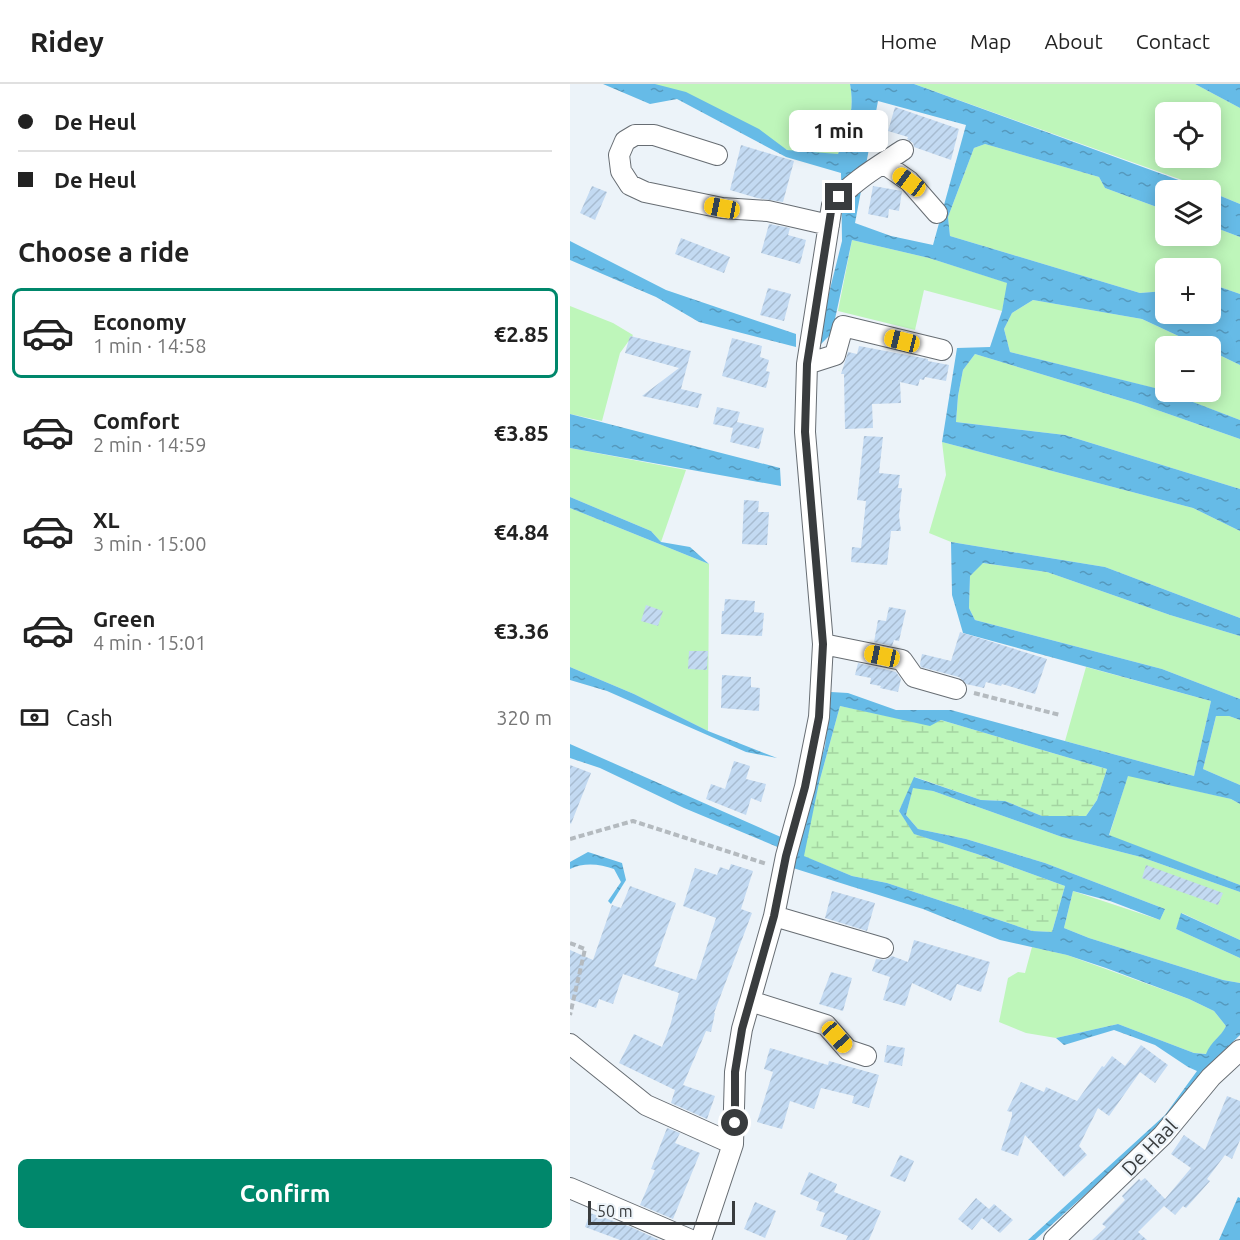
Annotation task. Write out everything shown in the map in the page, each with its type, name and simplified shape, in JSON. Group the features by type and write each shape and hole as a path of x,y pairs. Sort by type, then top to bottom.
{"street":[{"path":"717,155 654,135 635,135 625,141 619,155 621,171 630,184 645,192 722,208 768,211 829,225"},
{"path":"701,1240 734,1144 735,1072 742,1029 774,916 784,863 805,787 819,717 823,644 805,432 807,364 832,205 876,168 903,150"},
{"path":"876,168 909,182 937,213"},
{"path":"807,364 835,355 843,326 942,350"},
{"path":"823,644 902,660 914,677 956,688"},
{"path":"774,916 883,948"},
{"path":"750,1001 826,1025 848,1050 866,1056"},
{"path":"570,1044 646,1105 734,1144"},
{"name":"De Haal","path":"1054,1240 1163,1135 1211,1077 1240,1050"},
{"path":"570,1188 691,1240"}],"path":[{"path":"956,688 1060,716"},
{"path":"570,839 633,821 784,863"},
{"path":"570,943 585,949 570,1015"}],"green space":[{"path":"653,84 850,84 852,103 848,128 838,154 819,160 787,150"},
{"path":"914,84 1195,84 1240,108 1240,204 1221,196 1221,180 1182,180"},
{"path":"985,144 1099,177 1105,188 1155,206 1155,246 1221,246 1221,230 1240,237 1240,294 1221,287 1221,258 1155,258 1155,292 1140,293 950,236 948,217 974,148"},
{"path":"852,240 929,258 1008,283 1002,311 924,290 915,330 838,311"},
{"path":"1033,300 1142,319 1179,336 1155,336 1155,388 1010,352 1004,329 1012,313"},
{"path":"570,306 613,323 633,335 620,353 602,421 570,414"},
{"path":"975,354 1137,403 1240,439 1240,489 1065,435 956,422 963,370"},
{"path":"1221,356 1240,365 1240,420 1192,402 1221,402"},
{"path":"942,442 1193,508 1240,531 1240,618 1105,567 951,542 929,533 946,475"},
{"path":"570,448 686,470 661,542 651,531 570,497"},
{"path":"570,508 709,564 708,731 634,694 570,667"},
{"path":"982,563 1047,572 1170,615 1240,636 1240,699 1162,669 975,620 969,608 970,576"},
{"path":"1086,667 1211,701 1194,776 1065,741"},
{"path":"840,706 930,725 941,720 1107,769 1097,800 1086,816 1042,816 1005,801 981,800 915,777 899,811 915,834 1065,886 1052,932 1032,931 887,883 852,876 803,856 819,783"},
{"path":"1216,716 1229,716 1240,720 1240,785 1203,769"},
{"path":"1128,775 1231,799 1240,804 1240,885 1109,836"},
{"path":"913,787 933,791 1062,837 1141,857 1240,892 1240,940 1182,913 1176,929 1240,958 1240,983 1223,980 1064,928 1073,891 1160,920 1165,909 1045,863 966,839 918,829 906,815"},
{"path":"1032,947 1067,955 1189,999 1214,1011 1226,1026 1207,1054 1194,1053 1118,1024 1056,1038 1026,1033 999,1022 1008,978 1018,972 1025,973"}],"water":[{"path":"603,84 655,84 686,92 759,129 787,150 838,154 850,120 852,103 850,84 914,84 1178,180 1155,180 1155,206 1105,188 1099,177 985,144 974,148 948,217 950,236 1140,293 1155,292 1155,324 1221,324 1221,287 1240,294 1240,365 1221,356 1221,336 1179,336 1142,319 1033,300 1012,313 1004,329 1010,352 1155,388 1155,402 1193,402 1240,420 1240,439 1137,403 975,354 963,370 956,422 1065,435 1240,489 1240,531 1193,508 942,442 957,348 990,347 1002,311 1007,283 929,258 852,240 832,333 821,344 821,325 842,241 841,173 786,157 677,99 650,104","holes":["878,101 966,125 933,245 891,236 855,223"]},
{"path":"1195,84 1240,84 1240,108"},
{"path":"1221,196 1240,204 1240,237 1221,230"},
{"path":"570,241 666,290 796,334 796,347 699,322 656,297 570,260"},
{"path":"570,414 780,468 781,486 570,448"},
{"path":"570,497 651,531 661,542 690,547 709,564 570,508"},
{"path":"951,542 1105,567 1240,618 1240,636 1170,615 1047,572 983,563 970,576 969,608 975,620 1162,669 1240,699 1240,720 1229,716 1216,716 1203,769 1240,785 1240,804 1231,799 1128,776 1109,835 1240,885 1240,892 1141,857 1062,837 933,791 913,788 906,815 918,829 966,839 1045,863 1165,909 1160,920 1110,901 1073,891 1064,928 1223,980 1240,983 1240,1035 1201,1073 1176,1108 1141,1144 1035,1240 1028,1240 1165,1115 1197,1071 1155,1045 1114,1030 1064,1045 1056,1038 1118,1024 1194,1053 1206,1054 1226,1026 1214,1011 1189,999 1106,968 1067,955 1000,940 923,909 793,868 792,853 684,808 600,768 570,758 570,744 799,845 825,746 831,692 848,693 896,710 951,710 1194,776 1211,701 963,633 952,595","holes":["840,706 930,726 941,720 1107,769 1097,800 1086,816 1042,816 1005,801 981,800 914,777 899,811 914,834 1065,886 1052,932 1032,931 887,883 852,876 804,856 819,783"]},
{"path":"570,667 634,694 708,731 777,758 746,752 607,691 570,680"},
{"path":"588,852 622,863 626,880 611,904 608,901 621,882 614,869 592,864 570,869 570,862"},
{"path":"1181,913 1240,940 1240,958 1176,929"},
{"path":"1238,1197 1240,1198 1240,1240 1219,1240"}],"building":[{"path":"895,107 959,129 951,160 914,147 913,143 907,139 908,137 888,131"},
{"path":"741,145 794,161 783,202 757,198 730,190"},
{"path":"592,186 607,192 595,220 580,213"},
{"path":"873,186 902,191 899,211 889,209 888,218 868,214"},
{"path":"769,224 790,228 788,235 806,240 800,264 761,253"},
{"path":"681,238 730,257 724,273 675,254"},
{"path":"768,288 791,294 784,321 760,315"},
{"path":"630,336 691,351 681,389 702,394 698,408 642,396 679,368 625,353"},
{"path":"732,338 762,346 760,357 769,360 766,371 770,372 766,388 722,376"},
{"path":"859,346 949,365 946,381 925,377 924,380 920,379 918,386 900,382 901,403 872,404 873,428 845,429 844,374 841,374 848,352 857,354"},
{"path":"717,407 740,412 737,422 764,428 759,449 730,442 733,428 713,424"},
{"path":"864,436 883,437 879,473 900,475 898,488 902,488 899,516 901,531 891,531 887,565 851,562 852,547 861,548 866,501 857,500"},
{"path":"744,500 759,501 758,512 769,512 767,545 742,544"},
{"path":"725,599 755,601 754,612 764,613 762,636 721,634"},
{"path":"646,605 663,611 658,626 641,621"},
{"path":"889,607 906,610 899,641 894,640 892,646 874,642 878,620 886,621"},
{"path":"960,632 1047,659 1035,694 1002,684 1001,686 986,682 984,688 966,684 959,677 921,667 922,654 951,661"},
{"path":"689,651 708,651 707,670 688,669"},
{"path":"858,663 896,672 901,679 898,692 870,684 871,678 855,675"},
{"path":"722,675 751,677 751,687 760,688 759,711 721,708"},
{"path":"734,761 750,766 746,779 766,784 761,802 751,798 746,815 706,799 711,784 725,789"},
{"path":"570,765 591,773 571,824 570,823"},
{"path":"731,864 753,871 741,909 752,913 714,1013 711,1032 706,1031 683,1085 715,1096 707,1119 671,1103 675,1090 619,1063 634,1034 662,1047 679,993 623,974 613,1004 599,999 596,1008 570,999 570,950 593,960 612,905 621,908 630,886 676,903 654,966 696,980 716,918 683,906 695,868 717,875 720,867 729,870"},
{"path":"1146,865 1223,893 1218,905 1142,878"},
{"path":"832,891 875,903 867,931 825,918"},
{"path":"914,940 990,962 981,992 957,984 951,1001 912,983 905,1006 883,1000 890,977 872,971 876,959 885,960 892,956 908,962"},
{"path":"831,972 852,978 843,1011 819,1004"},
{"path":"887,1045 905,1048 902,1066 884,1062"},
{"path":"1141,1045 1168,1065 1155,1083 1140,1072 1109,1116 1098,1108 1079,1146 1087,1155 1064,1177 1025,1135 1018,1156 1001,1150 1012,1116 1012,1112 1007,1111 1021,1082 1044,1092 1046,1087 1077,1101 1112,1056 1125,1066"},
{"path":"770,1048 828,1065 829,1061 879,1075 869,1108 852,1103 854,1096 821,1088 814,1109 790,1101 782,1129 757,1122 773,1072 764,1069"},
{"path":"1227,1096 1240,1101 1240,1140 1232,1159 1225,1155 1207,1179 1210,1181 1186,1208 1183,1206 1175,1215 1164,1206 1138,1232 1147,1240 1092,1240 1106,1227 1102,1224 1125,1200 1122,1196 1139,1179 1141,1181 1145,1178 1165,1199 1191,1168 1171,1154 1184,1135 1205,1150"},
{"path":"667,1128 680,1133 675,1143 700,1153 673,1219 640,1205 655,1170 651,1169"},
{"path":"900,1155 914,1161 905,1182 890,1176"},
{"path":"809,1172 837,1184 834,1192 881,1211 869,1240 846,1240 848,1236 820,1226 825,1213 816,1210 819,1202 800,1194"},
{"path":"976,1198 989,1209 994,1204 1013,1220 1000,1233 982,1218 972,1230 958,1219"},
{"path":"755,1202 776,1211 765,1238 744,1229"},
{"path":"590,1213 631,1227 659,1240 620,1240 585,1227"}],"route":[{"path":"735,1123 735,1072 742,1029 774,916 819,717 823,644 805,432 807,364 832,205 839,197"}]}
